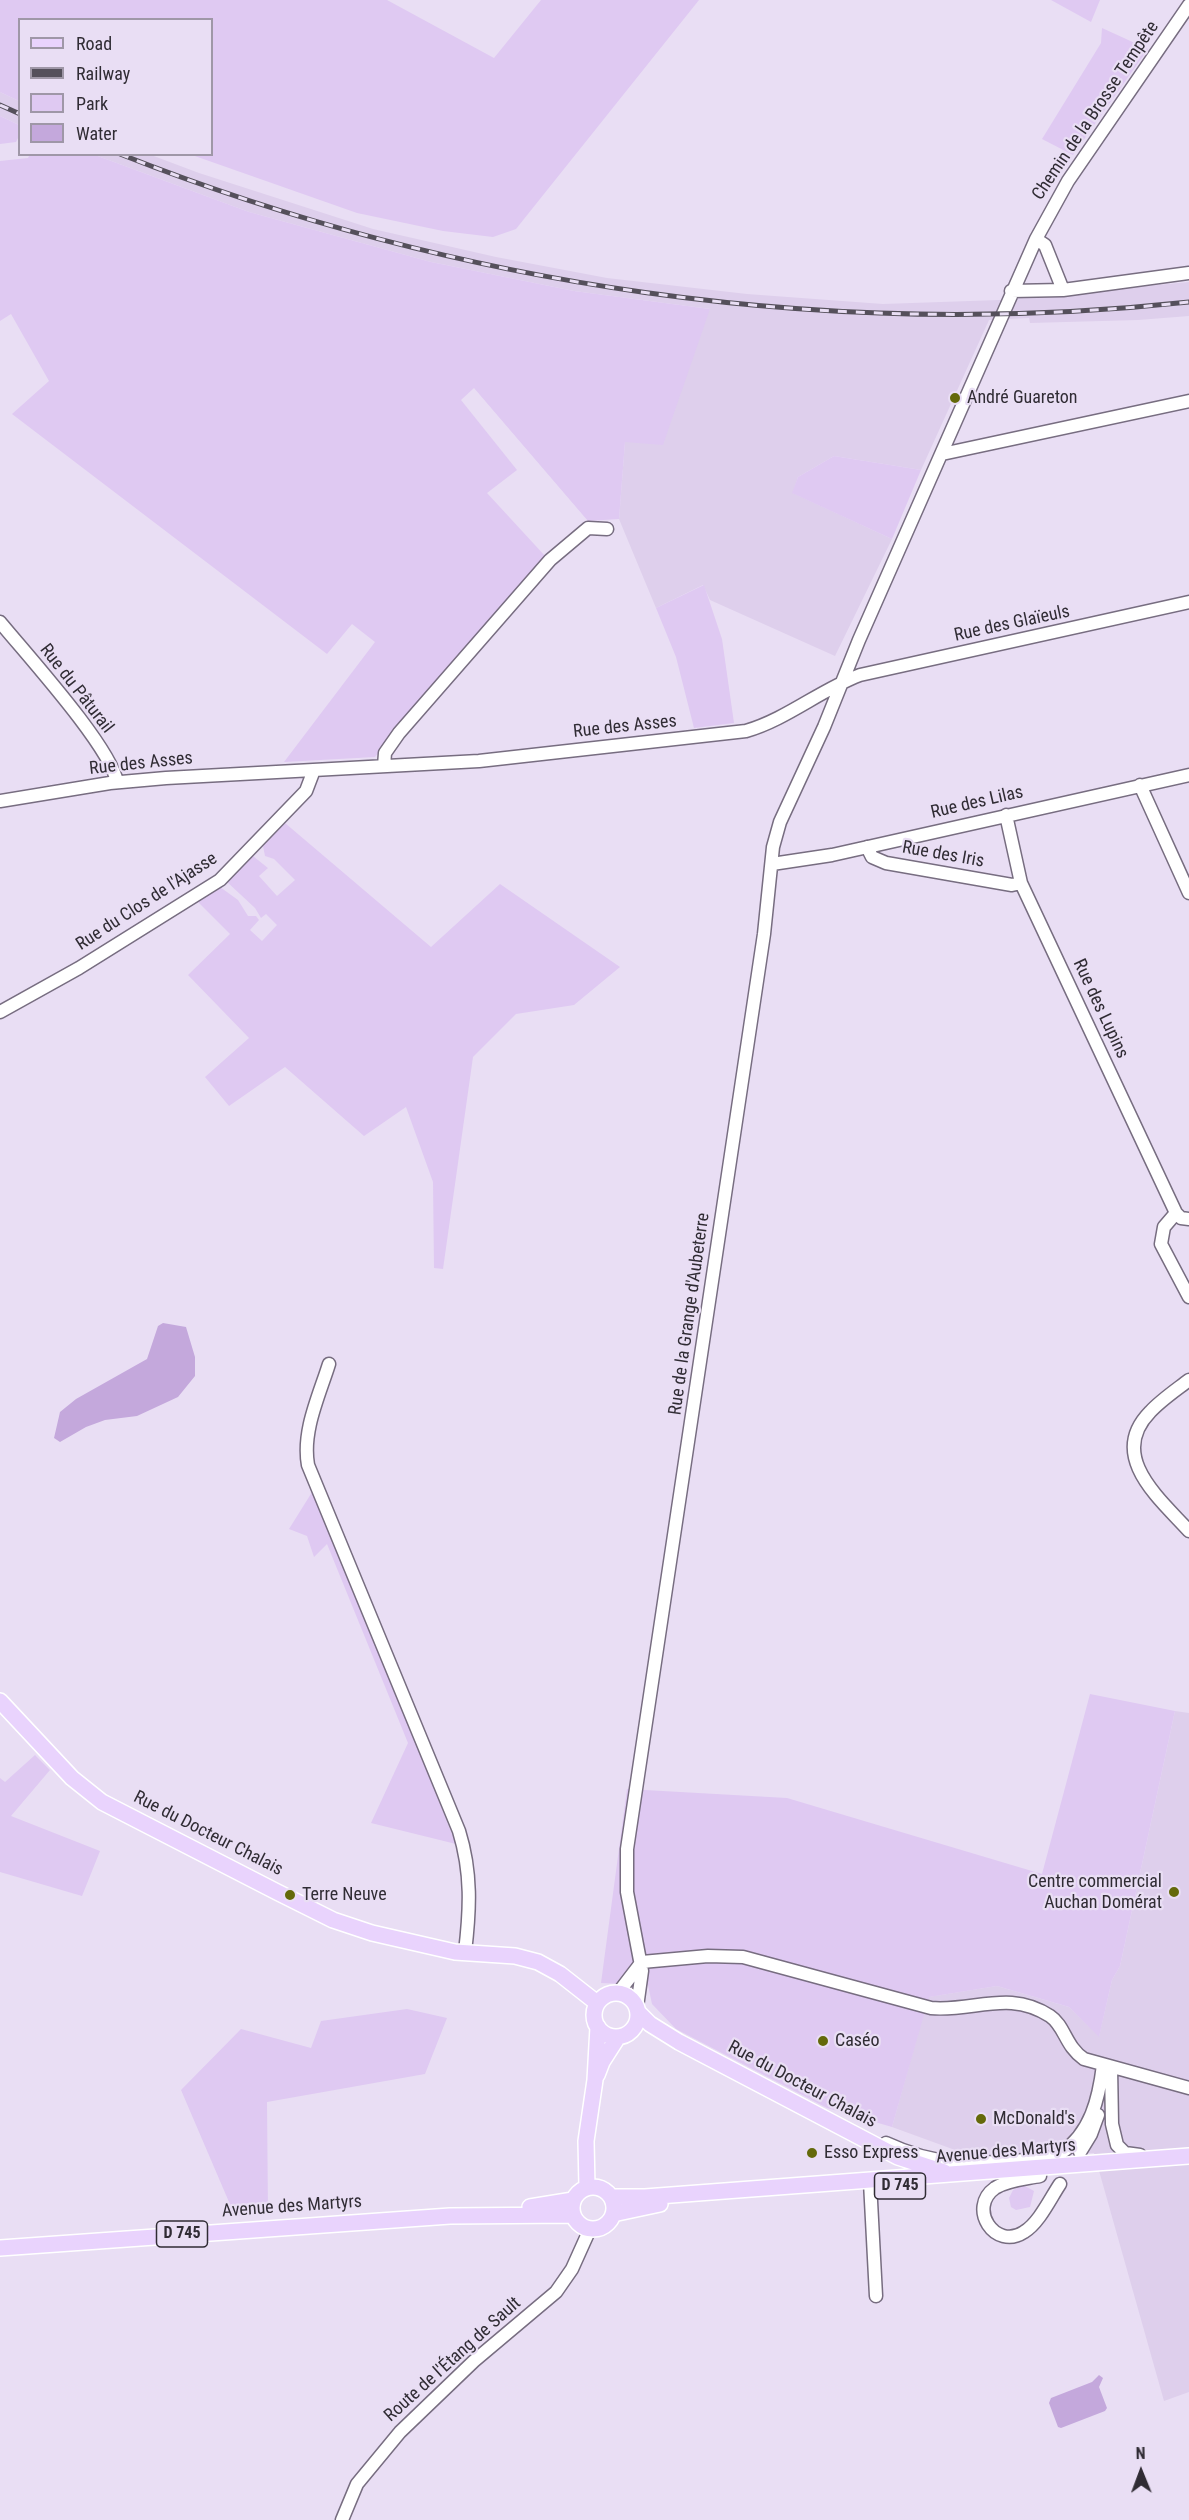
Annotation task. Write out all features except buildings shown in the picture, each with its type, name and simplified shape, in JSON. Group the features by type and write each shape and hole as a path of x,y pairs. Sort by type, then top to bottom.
{"main road":[{"name":"Rue du Docteur Chalais","path":"0,1701 72,1778 102,1802 333,1920 411,1943 465,1953 515,1956 538,1962 560,1974 597,2003"},
{"path":"588,2187 585,2166 586,2141 595,2080 598,2027 594,2013 597,2003 607,1995 618,1993 630,1997 638,2010 636,2027 625,2036 618,2037 607,2035 598,2027"},
{"name":"Rue du Docteur Chalais","path":"638,2010 650,2024 679,2042 898,2157 956,2175"},
{"path":"595,2080 602,2062 618,2037"},
{"name":"Avenue des Martyrs","path":"613,2214 650,2205 956,2175 1189,2156"},
{"name":"Avenue des Martyrs","path":"611,2197 1040,2176 1189,2165"},
{"path":"588,2187 601,2188 611,2197 613,2214 602,2227 590,2229 579,2224 573,2208 576,2194 588,2187"},
{"name":"Avenue des Martyrs","path":"0,2248 573,2208"}],"street":[{"name":"Chemin de la Brosse Tempête","path":"942,454 1011,291 1036,239 1068,181 1189,5"},
{"path":"1036,239 1045,245 1063,290"},
{"path":"1011,291 1063,290 1189,273"},
{"path":"843,681 942,454 1189,401"},
{"path":"384,766 385,753 399,733 550,560 588,528 607,529"},
{"name":"Rue des Glaïeuls","path":"843,681 860,675 1189,602"},
{"name":"Rue du Pâturail","path":"0,622 88,732 115,771 117,782"},
{"name":"Rue des Asses","path":"0,801 117,782 479,761 746,731 765,725 843,681"},
{"name":"Rue de la Grange d'Aubeterre","path":"638,2010 642,1962 627,1892 627,1849 772,864 780,822 843,681"},
{"name":"Rue du Clos de l'Ajasse","path":"0,1012 79,968 220,880 306,791 314,770"},
{"name":"Rue des Lilas","path":"772,864 784,864 867,847 1189,775"},
{"path":"1140,785 1189,893"},
{"name":"Rue des Lupins","path":"1006,815 1021,883 1176,1213"},
{"name":"Rue des Iris","path":"867,847 872,857 886,863 1012,885 1021,883"},
{"path":"1189,1219 1181,1218 1176,1213 1164,1227 1161,1244 1189,1297"},
{"path":"329,1364 307,1435 305,1448 308,1465 459,1831 467,1856 470,1882 465,1953"},
{"path":"1189,1380 1149,1412 1138,1428 1134,1442 1138,1471 1147,1485 1189,1531"},
{"path":"618,1993 632,1978 642,1962 674,1961 708,1956 743,1957 931,2008 950,2010 1004,2001 1028,2005 1052,2017 1073,2052 1084,2059 1189,2088"},
{"path":"642,1979 674,1961"},
{"path":"813,2112 852,2125 887,2144 932,2161 975,2164 1050,2158 1060,2154 1089,2121 1107,2066"},
{"path":"1107,2066 1112,2124 1121,2149 1136,2155 1189,2151"},
{"path":"1080,2152 1097,2119 1098,2099"},
{"path":"1040,2176 1006,2183 987,2197 983,2217 993,2231 1010,2237 1026,2231 1060,2184"},
{"path":"871,2185 876,2296"},
{"name":"Route de l'Étang de Sault","path":"342,2520 357,2484 400,2432 474,2361 556,2292 572,2269 590,2229"}],"shaded area":[{"path":"0,92 18,101 18,125 0,116"},
{"path":"98,156 154,156 199,173 373,229 496,257 607,278 747,294 883,304 999,300 1189,282 1189,316 1030,323 1029,318 989,320 921,470 834,456 798,477 793,493 892,539 835,656 710,600 703,585 656,608 619,519 625,442 710,309 574,291 431,262 249,212"},
{"path":"1175,1711 1189,1713 1189,2392 1164,2401 1094,2153 977,2158 892,2127 928,1997 997,1986 1069,2007 1099,2036 1112,1980 1120,1966"}],"green space":[{"path":"0,0 387,0 494,58 541,0 699,0 516,229 493,237 443,231 357,213 195,156 213,156 213,18 18,18 18,101 0,92"},
{"path":"1051,0 1100,0 1091,22"},
{"path":"1102,28 1148,49 1073,155 1042,139 1101,43"},
{"path":"0,116 18,125 18,138 16,142 0,144"},
{"path":"29,156 98,156 249,212 431,262 574,291 710,309 663,445 625,442 619,519 588,521 474,388 461,400 517,470 487,493 546,557 375,757 284,762 375,642 352,624 327,654 12,414 49,381 11,314 0,321 0,161 28,158"},
{"path":"834,456 921,470 892,539 792,493 798,477"},
{"path":"704,585 722,639 734,723 694,728 676,657 656,608"},
{"path":"285,823 431,947 500,884 620,967 574,1005 516,1014 473,1057 443,1269 434,1268 433,1182 406,1107 364,1136 285,1067 229,1106 205,1077 249,1038 188,975 230,934 197,901 220,887 238,900 248,916 256,916 259,920 250,930 262,941 277,925 266,914 261,918 255,908 226,881 253,856 268,868 259,876 277,896 295,880 274,859 265,856 263,846"},
{"path":"314,1489 456,1844 371,1823 408,1743 327,1544 314,1557 307,1536 289,1529"},
{"path":"1090,1694 1175,1711 1120,1966 1112,1980 1099,2037 1069,2007 997,1986 929,1997 892,2127 827,2108 676,2029 652,2004 648,1985 601,1983 627,1789 787,1798 1042,1874"},
{"path":"35,1755 50,1770 11,1816 100,1851 82,1896 0,1872 0,1778 5,1782"},
{"path":"407,2009 447,2018 425,2074 267,2102 268,2214 235,2216 181,2090 241,2029 311,2048 321,2021"},
{"path":"1023,2185 1034,2191 1030,2207 1016,2210 1011,2207 1009,2198 1013,2190"}],"water":[{"path":"163,1323 186,1327 195,1357 195,1376 178,1397 137,1416 105,1420 86,1427 60,1442 54,1438 60,1412 76,1399 147,1359 158,1326"},
{"path":"1099,2375 1103,2378 1099,2387 1107,2408 1105,2411 1061,2428 1058,2427 1049,2403 1051,2398 1092,2382"}],"railway":[{"path":"0,105 18,113"},
{"path":"126,156 248,200 378,239 511,270 645,292 781,307 917,314 1053,312 1189,302"}],"place":[{"name":"André Guareton","path":"955,398"},
{"name":"Centre commercial Auchan Domérat","path":"1174,1892"},
{"name":"Terre Neuve","path":"290,1895"},
{"name":"Caséo","path":"823,2041"},
{"name":"McDonald's","path":"981,2119"},
{"name":"Esso Express","path":"812,2153"}]}
